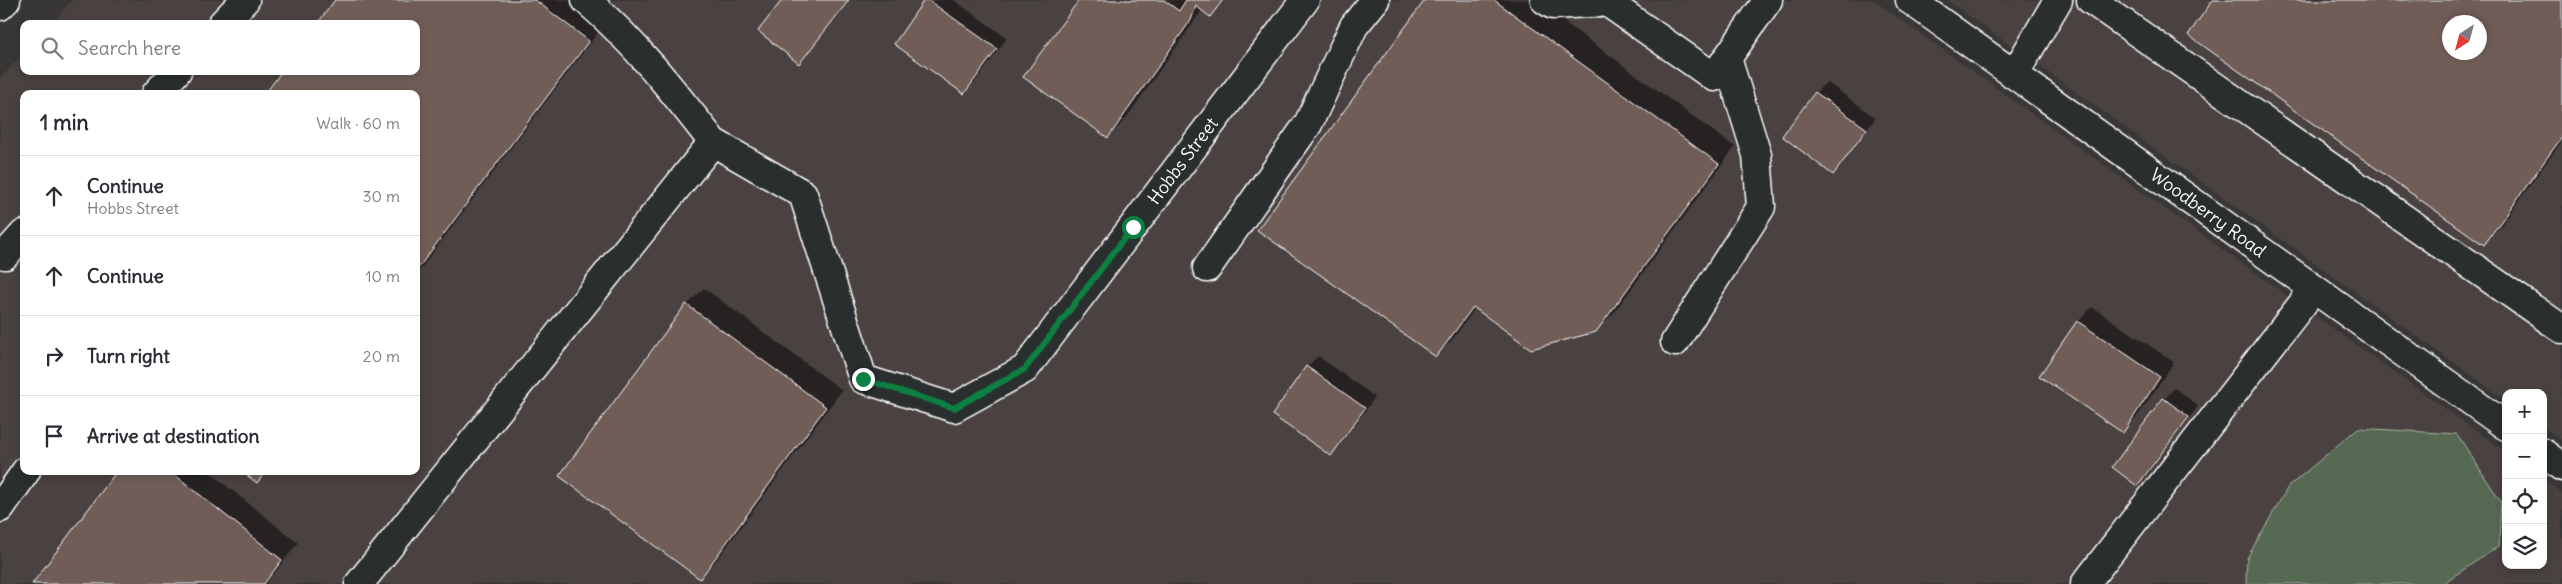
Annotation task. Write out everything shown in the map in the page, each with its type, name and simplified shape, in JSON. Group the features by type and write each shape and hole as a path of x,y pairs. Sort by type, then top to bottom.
{"main road":[{"path":"0,6 6,0"},
{"path":"226,20 245,0"},
{"path":"359,584 714,142 660,74 612,22 586,0"},
{"name":"Hobbs Street","path":"714,142 803,194 863,379 954,408 1025,369 1305,0"},
{"path":"1208,268 1308,124 1354,26 1375,0"},
{"path":"1546,0 1552,5 1608,1 1714,77 1768,0"},
{"name":"Woodberry Road","path":"1910,0 2502,423"},
{"path":"2014,75 2058,0"},
{"path":"2091,0 2562,329"},
{"path":"1675,342 1760,207 1757,155 1727,58"},
{"path":"160,90 174,75"},
{"path":"5,255 20,238"},
{"path":"2086,584 2314,288"},
{"path":"2547,456 2562,467"},
{"path":"0,508 23,475"}],"shaded area":[{"path":"72,0 1873,0 2502,449 2502,569 2547,569 2547,482 2562,493 2562,584 2442,584 2498,546 2247,558 2246,584 0,584 0,79 20,57 20,75 420,75 420,20 54,20"},
{"path":"1947,0 2562,0 2562,440 2547,430 2547,389 2502,389 2502,397"}],"green space":[{"path":"2358,428 2457,434 2501,502 2499,546 2442,584 2246,584 2247,558 2288,487"}],"building":[{"path":"335,0 535,0 589,41 420,266 420,90 268,90 279,75 420,75 420,20 320,20"},
{"path":"782,0 849,0 799,64 758,31"},
{"path":"924,0 928,0 997,49 964,94 894,44"},
{"path":"1079,0 1164,0 1179,11 1186,0 1223,0 1210,17 1196,6 1191,20 1108,138 1023,77"},
{"path":"1425,0 1494,0 1719,164 1596,332 1531,349 1473,307 1436,357 1257,230"},
{"path":"2213,0 2562,0 2562,137 2484,245 2188,35"},
{"path":"1815,92 1867,129 1833,175 1782,136"},
{"path":"686,304 826,407 700,579 559,476"},
{"path":"2077,321 2160,377 2123,433 2039,376"},
{"path":"1306,366 1365,408 1331,456 1272,415"},
{"path":"2163,398 2189,417 2137,486 2112,467"},
{"path":"114,475 175,475 282,560 264,584 32,584"},
{"path":"246,475 263,475 257,483"}],"route":[{"path":"863,379 954,408 1025,369 1133,227"}]}
